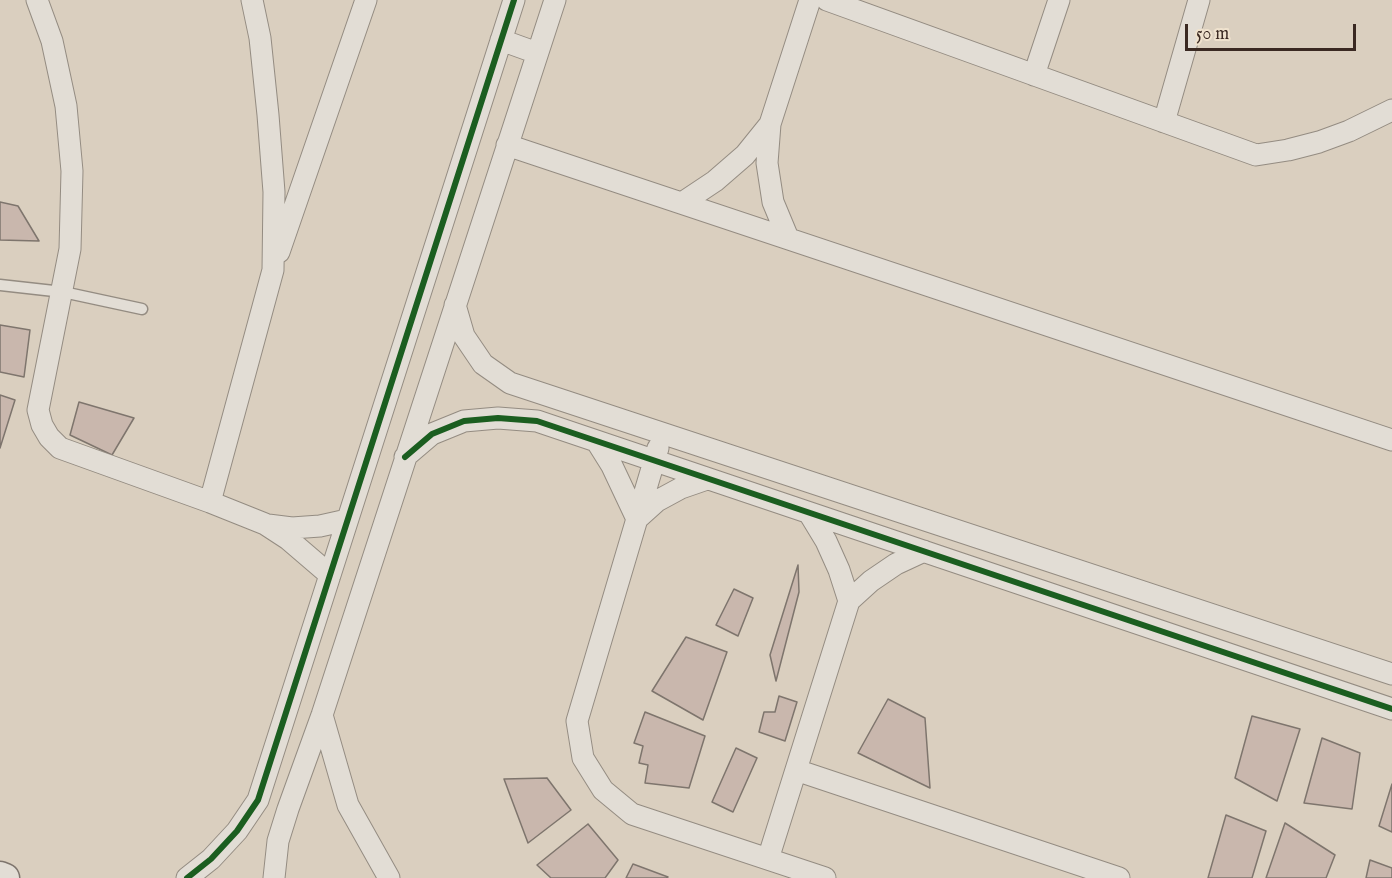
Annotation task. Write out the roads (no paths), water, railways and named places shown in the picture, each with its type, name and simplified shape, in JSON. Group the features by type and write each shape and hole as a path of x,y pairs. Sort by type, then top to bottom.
{"main road":[{"path":"0,876 5,878"}],"street":[{"path":"37,0 52,41 66,106 72,171 70,249 38,410 42,425 49,437 60,448 265,524 288,539 330,575"},
{"path":"252,0 261,38 269,126 274,192 273,270"},
{"path":"210,502 273,270 366,0"},
{"path":"187,878 211,859 237,831 258,800 514,0"},
{"path":"274,878 278,841 288,809 322,715 555,0"},
{"path":"788,238 773,202 767,163 770,124 810,0"},
{"path":"827,0 1256,155 1319,142 1349,132 1392,110"},
{"path":"1034,75 1059,0"},
{"path":"1164,122 1200,0"},
{"path":"501,40 537,53"},
{"path":"682,203 723,175 745,155 770,124"},
{"path":"507,145 1392,440"},
{"path":"455,305 464,336 483,364 510,383 1392,674"},
{"path":"405,457 432,434 464,421 498,418 537,422 1392,709"},
{"path":"662,433 577,721 583,758 603,790 632,814 825,878"},
{"path":"597,442 612,466 637,519"},
{"path":"637,519 657,501 681,488 707,479"},
{"path":"809,513 835,561 849,601"},
{"path":"265,524 292,528 320,526 347,520"},
{"path":"768,859 849,601 871,580 924,551"},
{"path":"322,715 348,805 389,878"},
{"path":"796,770 1119,878"},
{"path":"258,800 288,809"}],"lane":[{"path":"0,285 63,292 141,309"}]}
